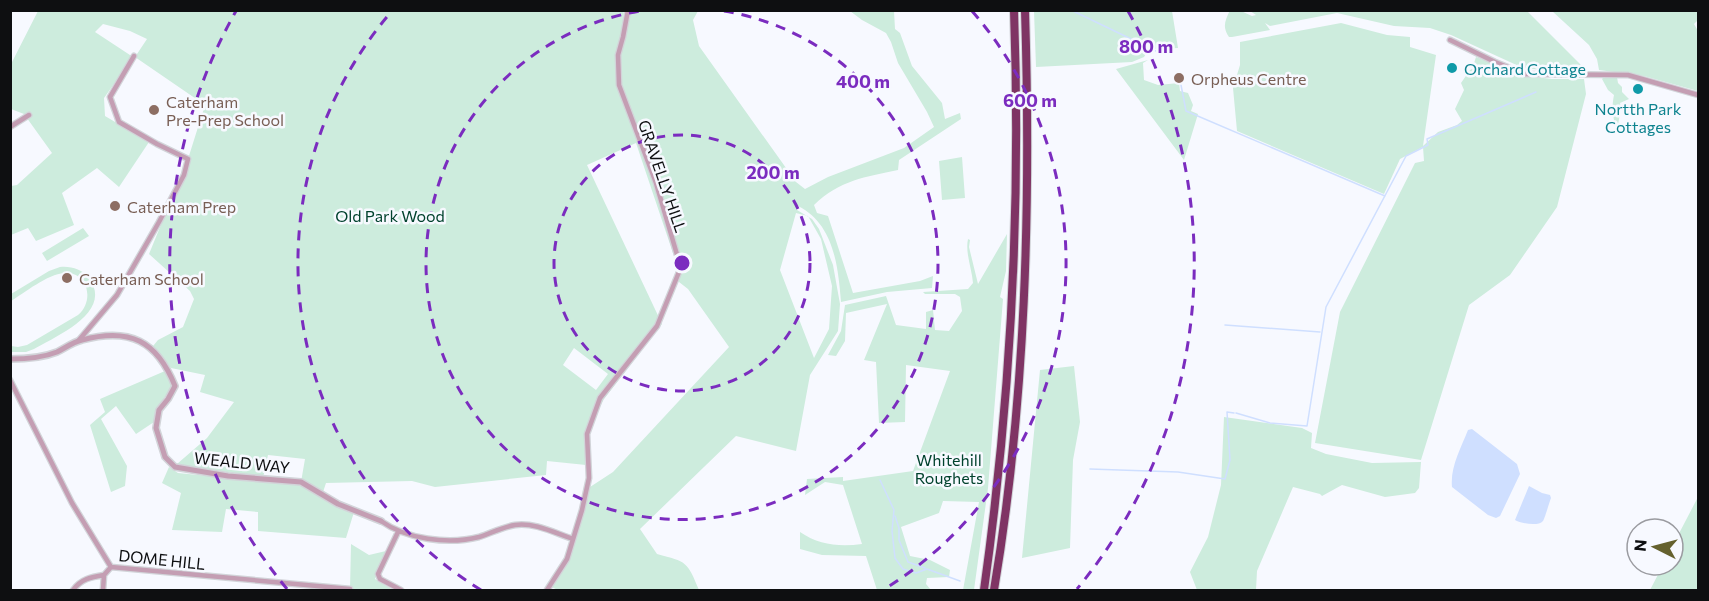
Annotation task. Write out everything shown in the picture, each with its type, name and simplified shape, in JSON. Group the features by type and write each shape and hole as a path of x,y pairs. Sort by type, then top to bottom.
{"highway":[{"path":"984,591 1001,448 1013,297 1017,184 1014,10"},
{"path":"994,591 1013,435 1023,304 1027,161 1024,10"}],"street":[{"name":"GRAVELLY HILL","path":"547,591 567,559 573,539 589,478 587,434 595,409 600,398 657,326 679,272 678,258 656,183 619,85 618,55 628,10"},
{"path":"1450,40 1526,74 1628,75 1698,95"},
{"path":"10,359 25,359 53,353 79,340 117,296 184,175 188,159 118,122 110,97 135,56"},
{"path":"10,127 29,115"},
{"name":"WEALD WAY","path":"79,340 111,335 122,336 143,343 155,351 168,370 175,386 159,410 156,428 165,457 175,467 228,476 301,482 338,504 381,521 398,532 456,540 477,537 514,525 528,525 573,539"},
{"name":"DOME HILL","path":"10,380 72,503 111,567 350,589"},
{"path":"398,532 378,574 380,579 402,591"},
{"path":"103,591 104,575 111,567"},
{"path":"73,591 78,583 89,577 104,575"}],"green space":[{"name":"Old Park Wood","path":"624,10 623,20 629,21 630,11 698,11 693,20 699,46 796,182 805,189 828,177 904,148 934,127 898,63 886,33 850,11 894,11 895,29 900,33 912,66 942,103 945,119 960,113 961,119 899,160 898,170 843,185 814,205 817,213 828,216 853,293 920,281 933,276 932,288 887,292 841,302 836,261 827,235 810,214 798,206 797,210 806,216 796,213 780,270 814,358 829,329 832,286 821,239 809,217 819,229 833,265 840,304 838,331 810,375 796,451 736,436 640,529 657,554 685,564 692,573 699,590 558,590 549,586 567,559 590,487 613,472 729,347 688,289 679,282 676,262 636,143 587,165 662,324 604,399 584,437 586,465 547,461 546,475 435,487 412,481 326,483 322,495 301,482 305,459 268,455 263,478 177,464 207,438 234,402 200,392 205,375 171,368 153,346 158,340 183,327 194,299 190,291 149,254 188,159 205,105 135,57 147,39 130,31 103,24 95,32 133,57 104,98 105,116 149,142 119,187 97,168 62,193 74,225 36,241 28,228 11,235 11,186 17,185 52,153 24,114 11,109 10,66 38,11","holes":["574,348 608,374 596,390 563,365"]},
{"path":"1230,10 1241,11 1252,16 1256,15 1250,11 1527,11 1586,70 1551,71 1523,68 1451,35 1430,28 1394,26 1337,13 1270,26 1265,23 1270,30 1229,37 1225,24"},
{"path":"1034,11 1172,11 1178,48 1149,49 1144,57 1132,62 1036,67"},
{"path":"1552,11 1698,11 1698,20 1694,24 1698,31 1698,91 1644,76 1599,70 1597,59 1589,45"},
{"path":"1341,23 1387,35 1410,37 1410,47 1436,55 1423,146 1438,132 1462,121 1455,109 1464,90 1461,83 1472,69 1476,57 1526,76 1584,79 1586,94 1557,207 1510,275 1469,305 1421,460 1315,443 1340,312 1415,163 1424,161 1423,147 1400,159 1384,194 1237,131 1233,88 1240,65 1240,42"},
{"path":"1148,60 1143,63 1144,80 1158,85 1179,83 1180,91 1188,93 1193,105 1191,111 1198,114 1184,160 1116,69"},
{"path":"1617,77 1622,92 1629,99 1620,103 1618,125 1615,124 1613,116 1614,95 1608,90 1602,79"},
{"path":"962,157 965,198 942,200 939,161"},
{"path":"83,228 89,236 47,261 42,253"},
{"name":"Whitehill Roughets","path":"1007,234 1006,271 1000,297 1003,299 988,488 974,590 963,590 979,502 943,501 939,513 901,527 910,556 930,560 950,570 949,577 927,578 926,584 931,590 877,590 866,556 822,555 800,549 800,532 814,540 830,544 862,544 843,485 825,482 805,495 807,479 843,477 843,481 913,471 950,371 906,365 905,422 879,423 876,362 864,360 887,304 846,313 845,341 836,356 828,355 841,331 845,305 886,296 896,325 926,329 926,312 933,310 935,330 949,331 962,311 960,297 955,294 925,294 923,292 968,289 973,283 968,255 968,239 978,284"},
{"path":"60,267 76,269 89,278 95,290 94,302 88,312 68,330 34,349 26,352 11,352 11,346 27,345 78,315 83,309 87,295 83,282 79,277 64,273 36,284 11,301 11,294 49,271"},
{"path":"1074,366 1080,422 1073,460 1070,548 1022,558 1040,370"},
{"path":"165,371 172,386 155,412 154,422 136,434 116,406 101,419 127,466 125,486 111,492 90,425 105,412 100,399"},
{"path":"1224,417 1302,428 1312,433 1311,448 1326,454 1372,463 1421,462 1419,488 1415,493 1385,497 1342,485 1322,496 1293,487 1257,571 1256,590 1197,590 1190,572 1208,537 1221,485"},
{"path":"169,467 178,473 300,485 354,512 346,538 258,531 258,512 226,509 222,532 172,530 181,493 162,483"},
{"path":"1698,497 1698,590 1650,590 1657,577 1685,577 1685,522"},
{"path":"351,544 369,555 386,551 375,579 393,590 350,589"}],"water":[{"path":"1472,429 1517,464 1520,474 1500,516 1496,518 1488,515 1452,487 1457,458 1468,430"},
{"path":"1529,486 1550,495 1551,498 1541,523 1533,524 1515,520"}],"waterway":[{"path":"1071,10 1156,51"},
{"path":"1181,85 1186,111 1385,196"},
{"path":"1236,413 1270,423 1307,426 1326,307 1406,156 1428,145 1427,139 1536,92"},
{"path":"1225,325 1320,332"},
{"path":"1090,469 1178,472 1225,479 1230,460 1227,412 1234,413"},
{"path":"880,480 894,510 892,531 895,558 903,569 916,573 927,569 960,581"},
{"path":"895,516 899,528 899,540 908,562 925,568"}],"place":[{"name":"Orchard Cottage","path":"1452,68"},
{"name":"Orpheus Centre","path":"1179,78"},
{"name":"Nortth Park Cottages","path":"1638,89"},
{"name":"Caterham Pre-Prep School","path":"154,110"},
{"name":"Caterham Prep","path":"115,206"},
{"name":"Caterham School","path":"67,278"}]}
